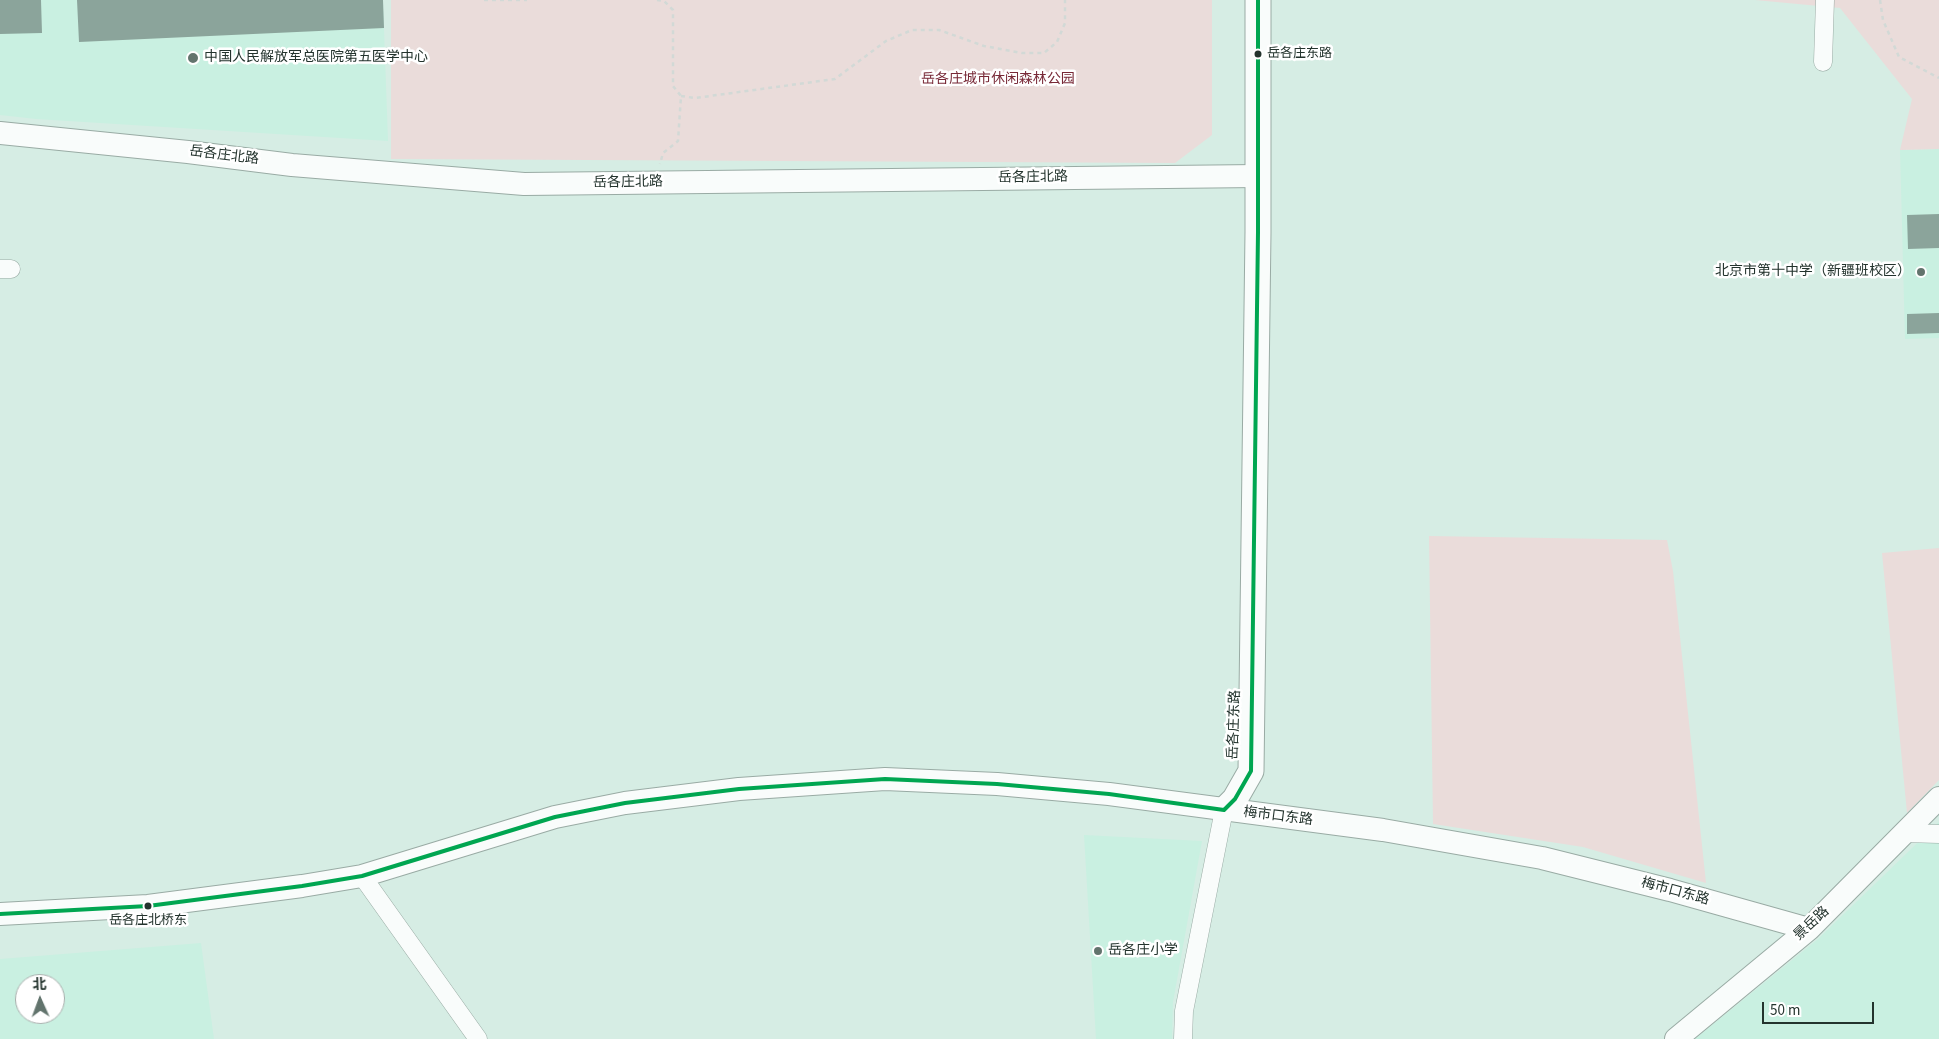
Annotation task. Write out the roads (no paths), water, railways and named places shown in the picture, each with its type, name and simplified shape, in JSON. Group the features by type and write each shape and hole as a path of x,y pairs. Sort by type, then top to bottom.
{"main road":[{"name":"岳各庄东路","path":"1242,0 1250,176"},
{"name":"岳各庄东路","path":"1224,810 1235,761 1250,176 1258,0"}],"street":[{"path":"1823,62 1825,0"},
{"name":"岳各庄北路","path":"0,132 292,165 524,184 1250,176"},
{"name":"梅市口东路","path":"0,914 172,904 293,888 362,876 555,817 625,803 739,789 885,780 998,784 1109,794 1383,830 1542,858 1670,890 1809,929"},
{"name":"景岳路","path":"1676,1039 1809,929 1939,798"},
{"path":"1182,1039 1184,1011 1224,810"},
{"path":"1904,833 1939,834"},
{"path":"362,876 478,1039"}],"place":[{"name":"岳各庄东路","path":"1258,54"},
{"name":"中国人民解放军总医院第五医学中心","path":"193,58"},
{"name":"北京市第十中学（新疆班校区）","path":"1921,272"},
{"name":"岳各庄北桥东","path":"148,906"},
{"name":"岳各庄小学","path":"1098,951"}],"park label":[{"name":"岳各庄城市休闲森林公园","path":"998,80"}]}
